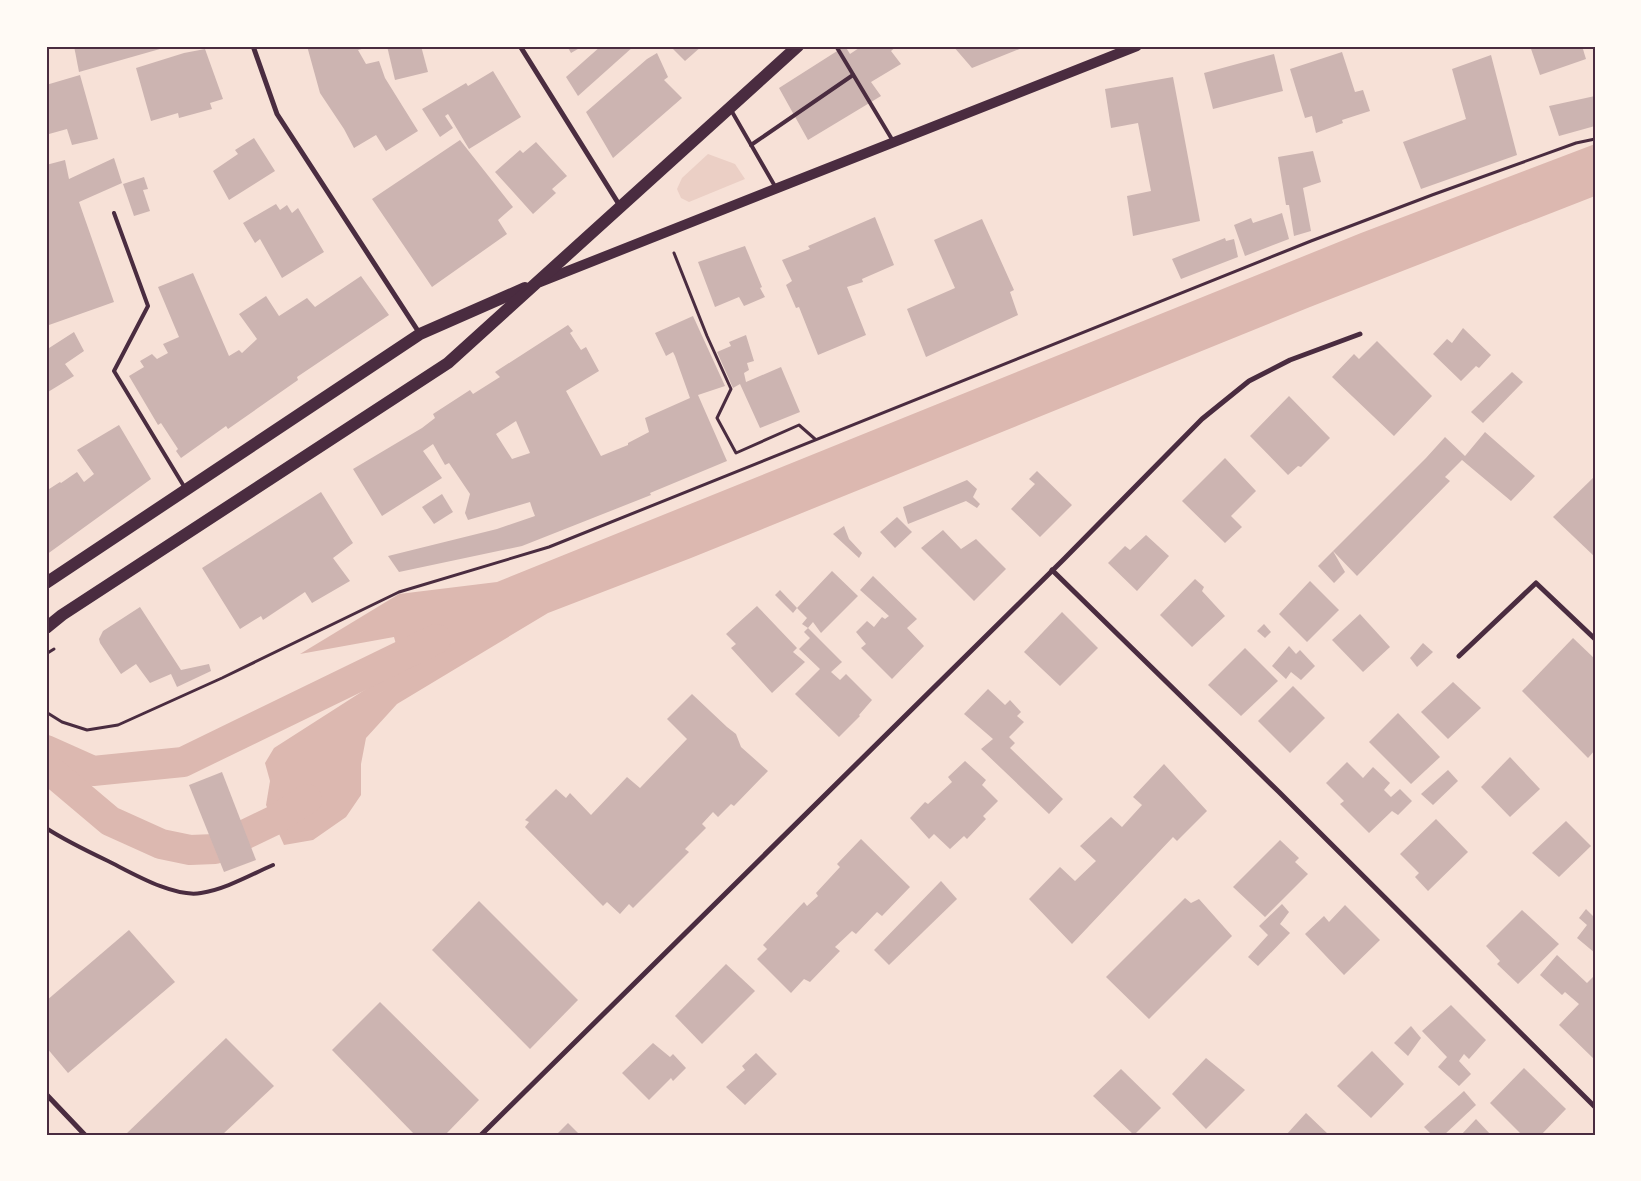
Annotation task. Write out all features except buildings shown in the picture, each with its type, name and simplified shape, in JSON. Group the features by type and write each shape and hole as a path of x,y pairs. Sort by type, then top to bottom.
{"main road":[{"path":"46,628 448,363 798,46"},
{"path":"46,583 420,334 534,284 1137,46"}],"street":[{"path":"253,46 277,114 420,334"},
{"path":"520,46 620,207"},
{"path":"481,1135 1202,419 1249,381 1290,360 1360,334"},
{"path":"1052,570 1278,791 1595,1107"},
{"path":"1460,656 1536,583 1595,639"},
{"path":"46,1094 85,1135"}],"lane":[{"path":"836,46 894,142"},
{"path":"751,145 853,75"},
{"path":"730,108 776,188"},
{"path":"114,213 148,306 114,371 186,490"},
{"path":"46,828 62,838 150,882 176,891 200,894 232,884 273,865"}],"path":[{"path":"46,712 62,722 87,730 118,725 222,678 399,592 549,547 1311,242 1576,143 1595,139"},
{"path":"674,253 731,389 717,418 736,453 799,425 815,439"}],"shaded area":[{"path":"1595,144 1595,196 1310,307 691,558 548,613 397,704 366,738 361,764 361,795 346,817 313,840 284,845 266,805 270,781 265,763 274,748 402,666 394,637 300,654 399,594 497,582 1361,233"},
{"path":"708,154 735,164 745,179 689,202 681,198 677,189 682,178"}],"waterway":[{"path":"46,750 93,771 183,762 436,639"},
{"path":"46,767 110,821 161,844 190,850 215,849 273,821 307,799"}]}
